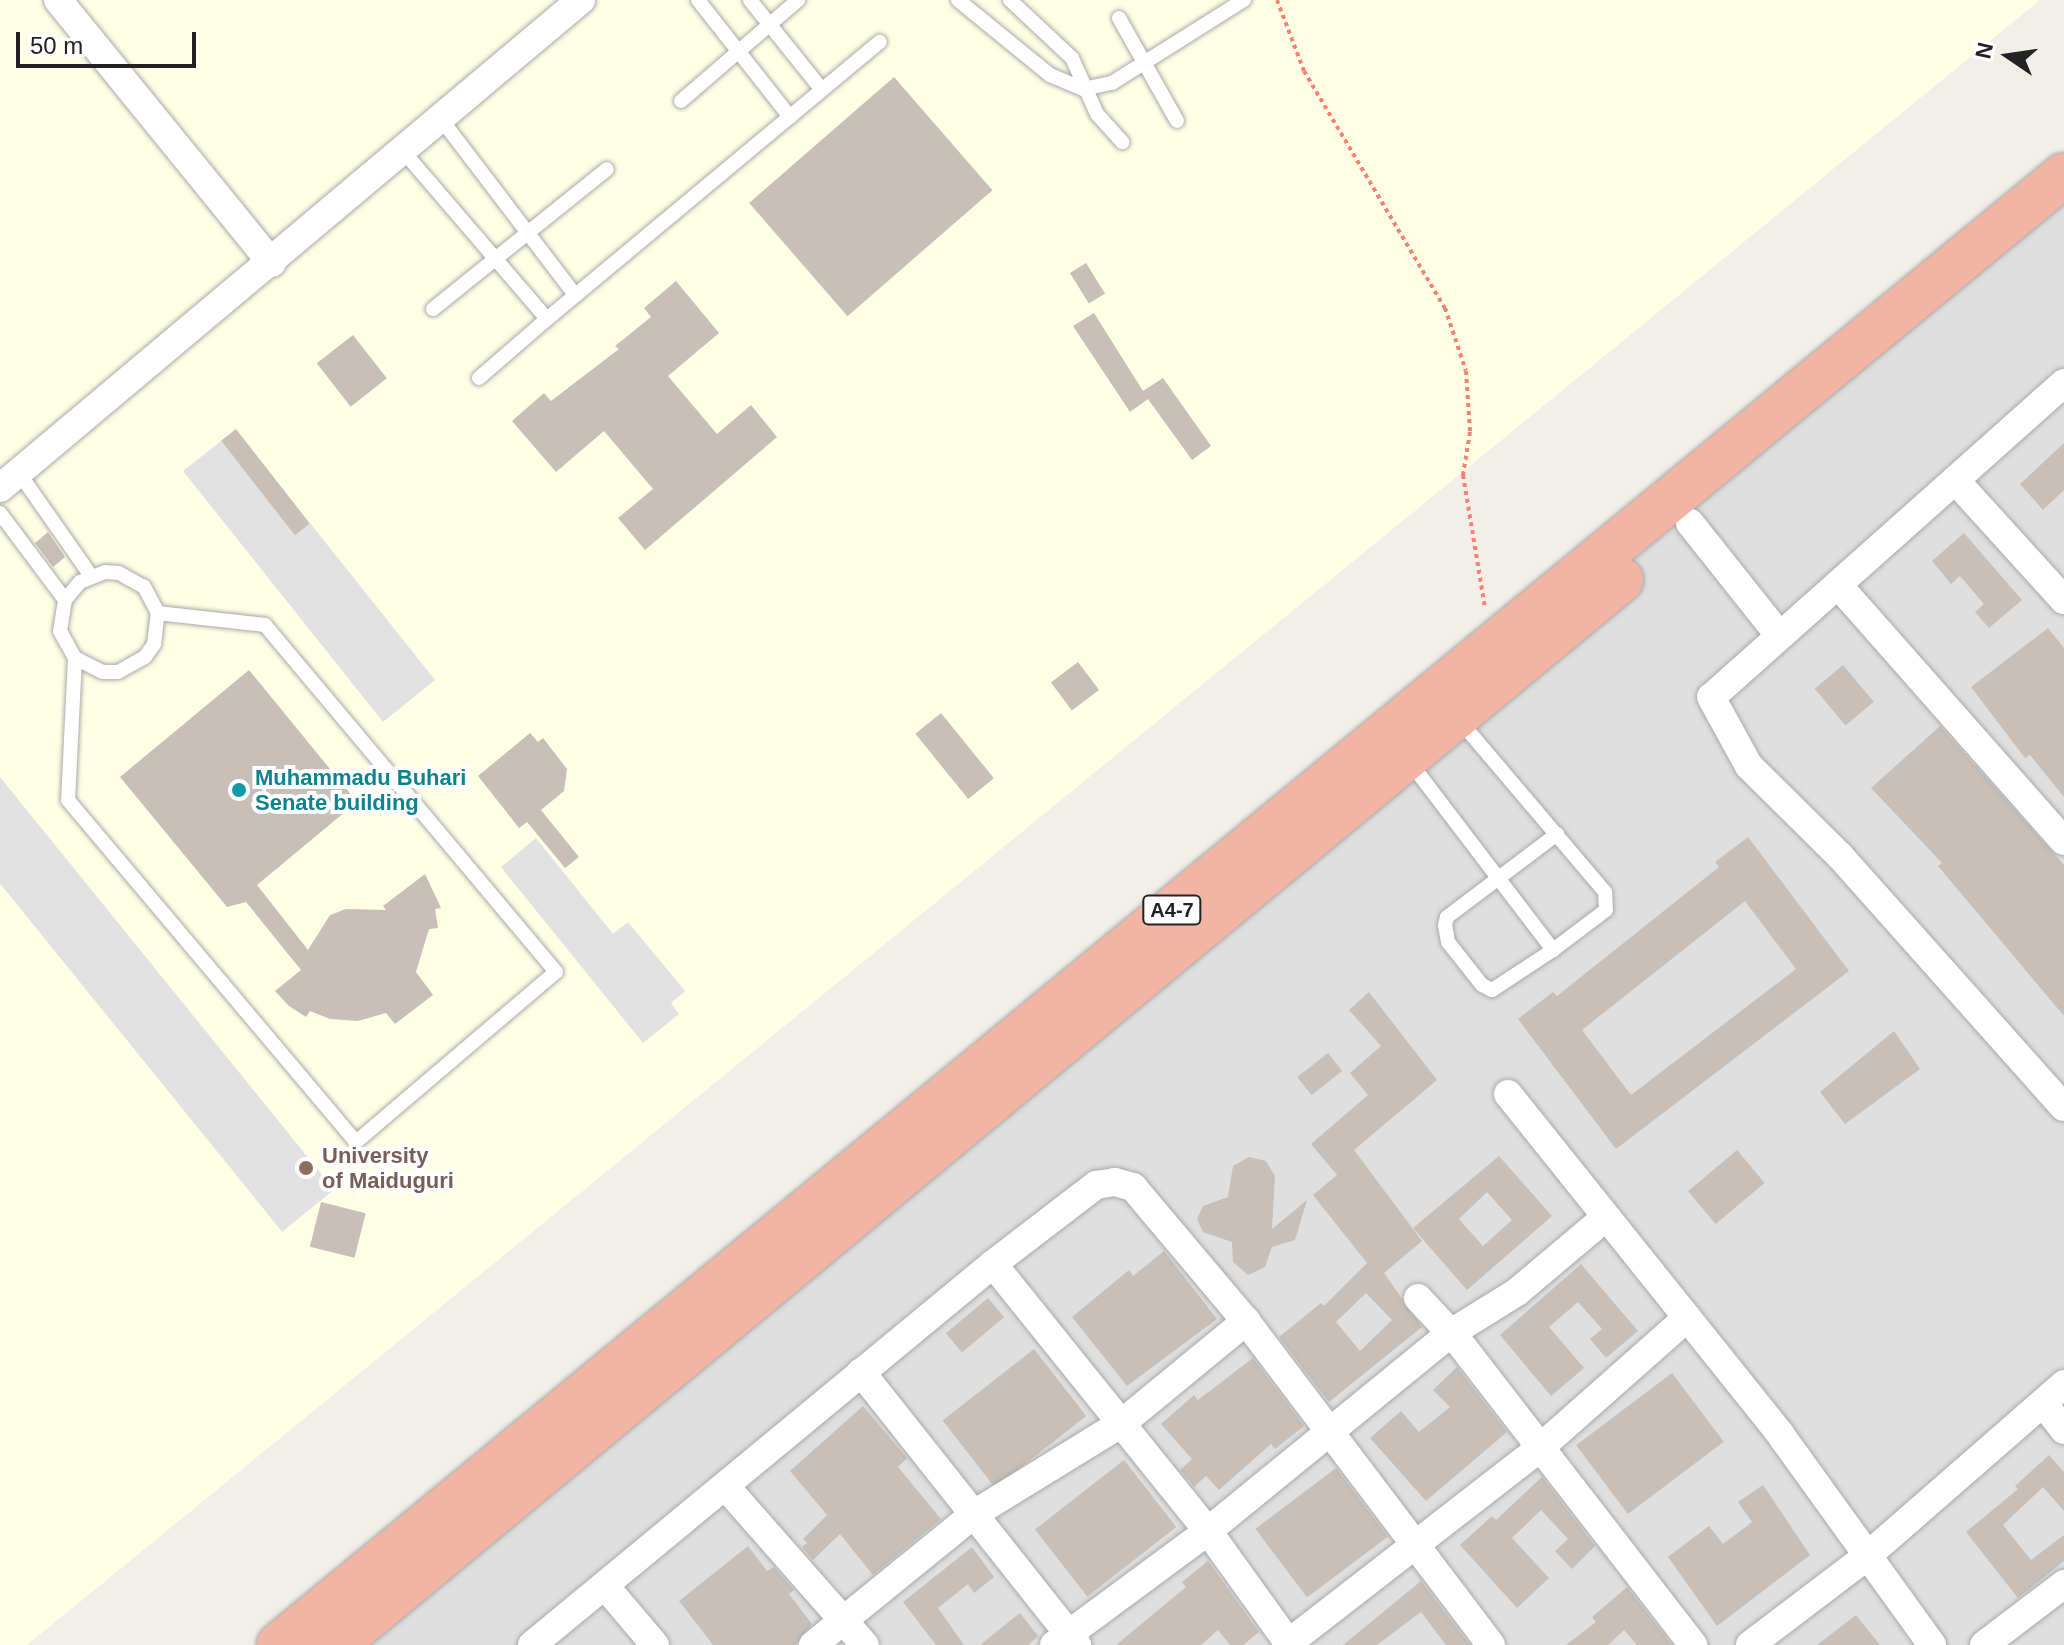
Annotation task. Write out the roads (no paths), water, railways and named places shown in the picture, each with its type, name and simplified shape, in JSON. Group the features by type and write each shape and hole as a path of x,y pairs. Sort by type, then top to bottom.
{"highway":[{"name":"A4-7","path":"279,1645 2064,175"},
{"name":"A4-7","path":"335,1645 2064,213"}],"street":[{"path":"58,0 272,263"},
{"path":"9,481 272,263 581,0"},
{"path":"2064,383 1711,697 1749,766 1840,856 2064,1107"},
{"path":"1955,480 2063,596"},
{"path":"1690,523 1780,636"},
{"path":"1838,585 2064,841"},
{"path":"1508,1094 1780,1434 1932,1645"},
{"path":"532,1645 993,1264 1096,1185 1115,1182 1133,1187 1246,1321 1491,1645"},
{"path":"861,1372 974,1514 1066,1641 1208,1531 1451,1333 1517,1292 1606,1217"},
{"path":"993,1264 1208,1531 1288,1644 1415,1542 1541,1447 1687,1318"},
{"path":"1418,1298 1451,1333 1693,1645"},
{"path":"813,1645 974,1514 1122,1423 1246,1321"},
{"path":"1750,1645 1866,1557 2064,1384"},
{"path":"2043,1403 2064,1430"},
{"path":"726,1487 865,1645"},
{"path":"1984,1645 2064,1584"},
{"path":"605,1586 655,1645"}],"lane":[{"path":"698,0 790,117"},
{"path":"750,0 822,90"},
{"path":"681,101 798,0"},
{"path":"958,0 1050,75 1083,89 1112,83 1244,0"},
{"path":"1010,0 1072,58 1083,89 1122,142"},
{"path":"1119,18 1177,121"},
{"path":"479,378 880,42"},
{"path":"441,119 575,295"},
{"path":"403,151 547,319"},
{"path":"433,309 607,169"},
{"path":"9,481 91,576"},
{"path":"0,513 65,600"},
{"path":"75,658 103,672 133,666 154,644 158,613 153,598 133,578 119,573 91,576 65,600 60,631 75,658 68,800 356,1142 556,972 265,625 158,613"},
{"path":"1456,716 1557,834 1609,902 1553,950 1492,990 1482,985 1448,942 1447,917 1557,834"},
{"path":"1406,757 1553,950"}],"place":[{"name":"Muhammadu Buhari Senate building","path":"239,790"},
{"name":"University of Maiduguri","path":"306,1168"}]}
